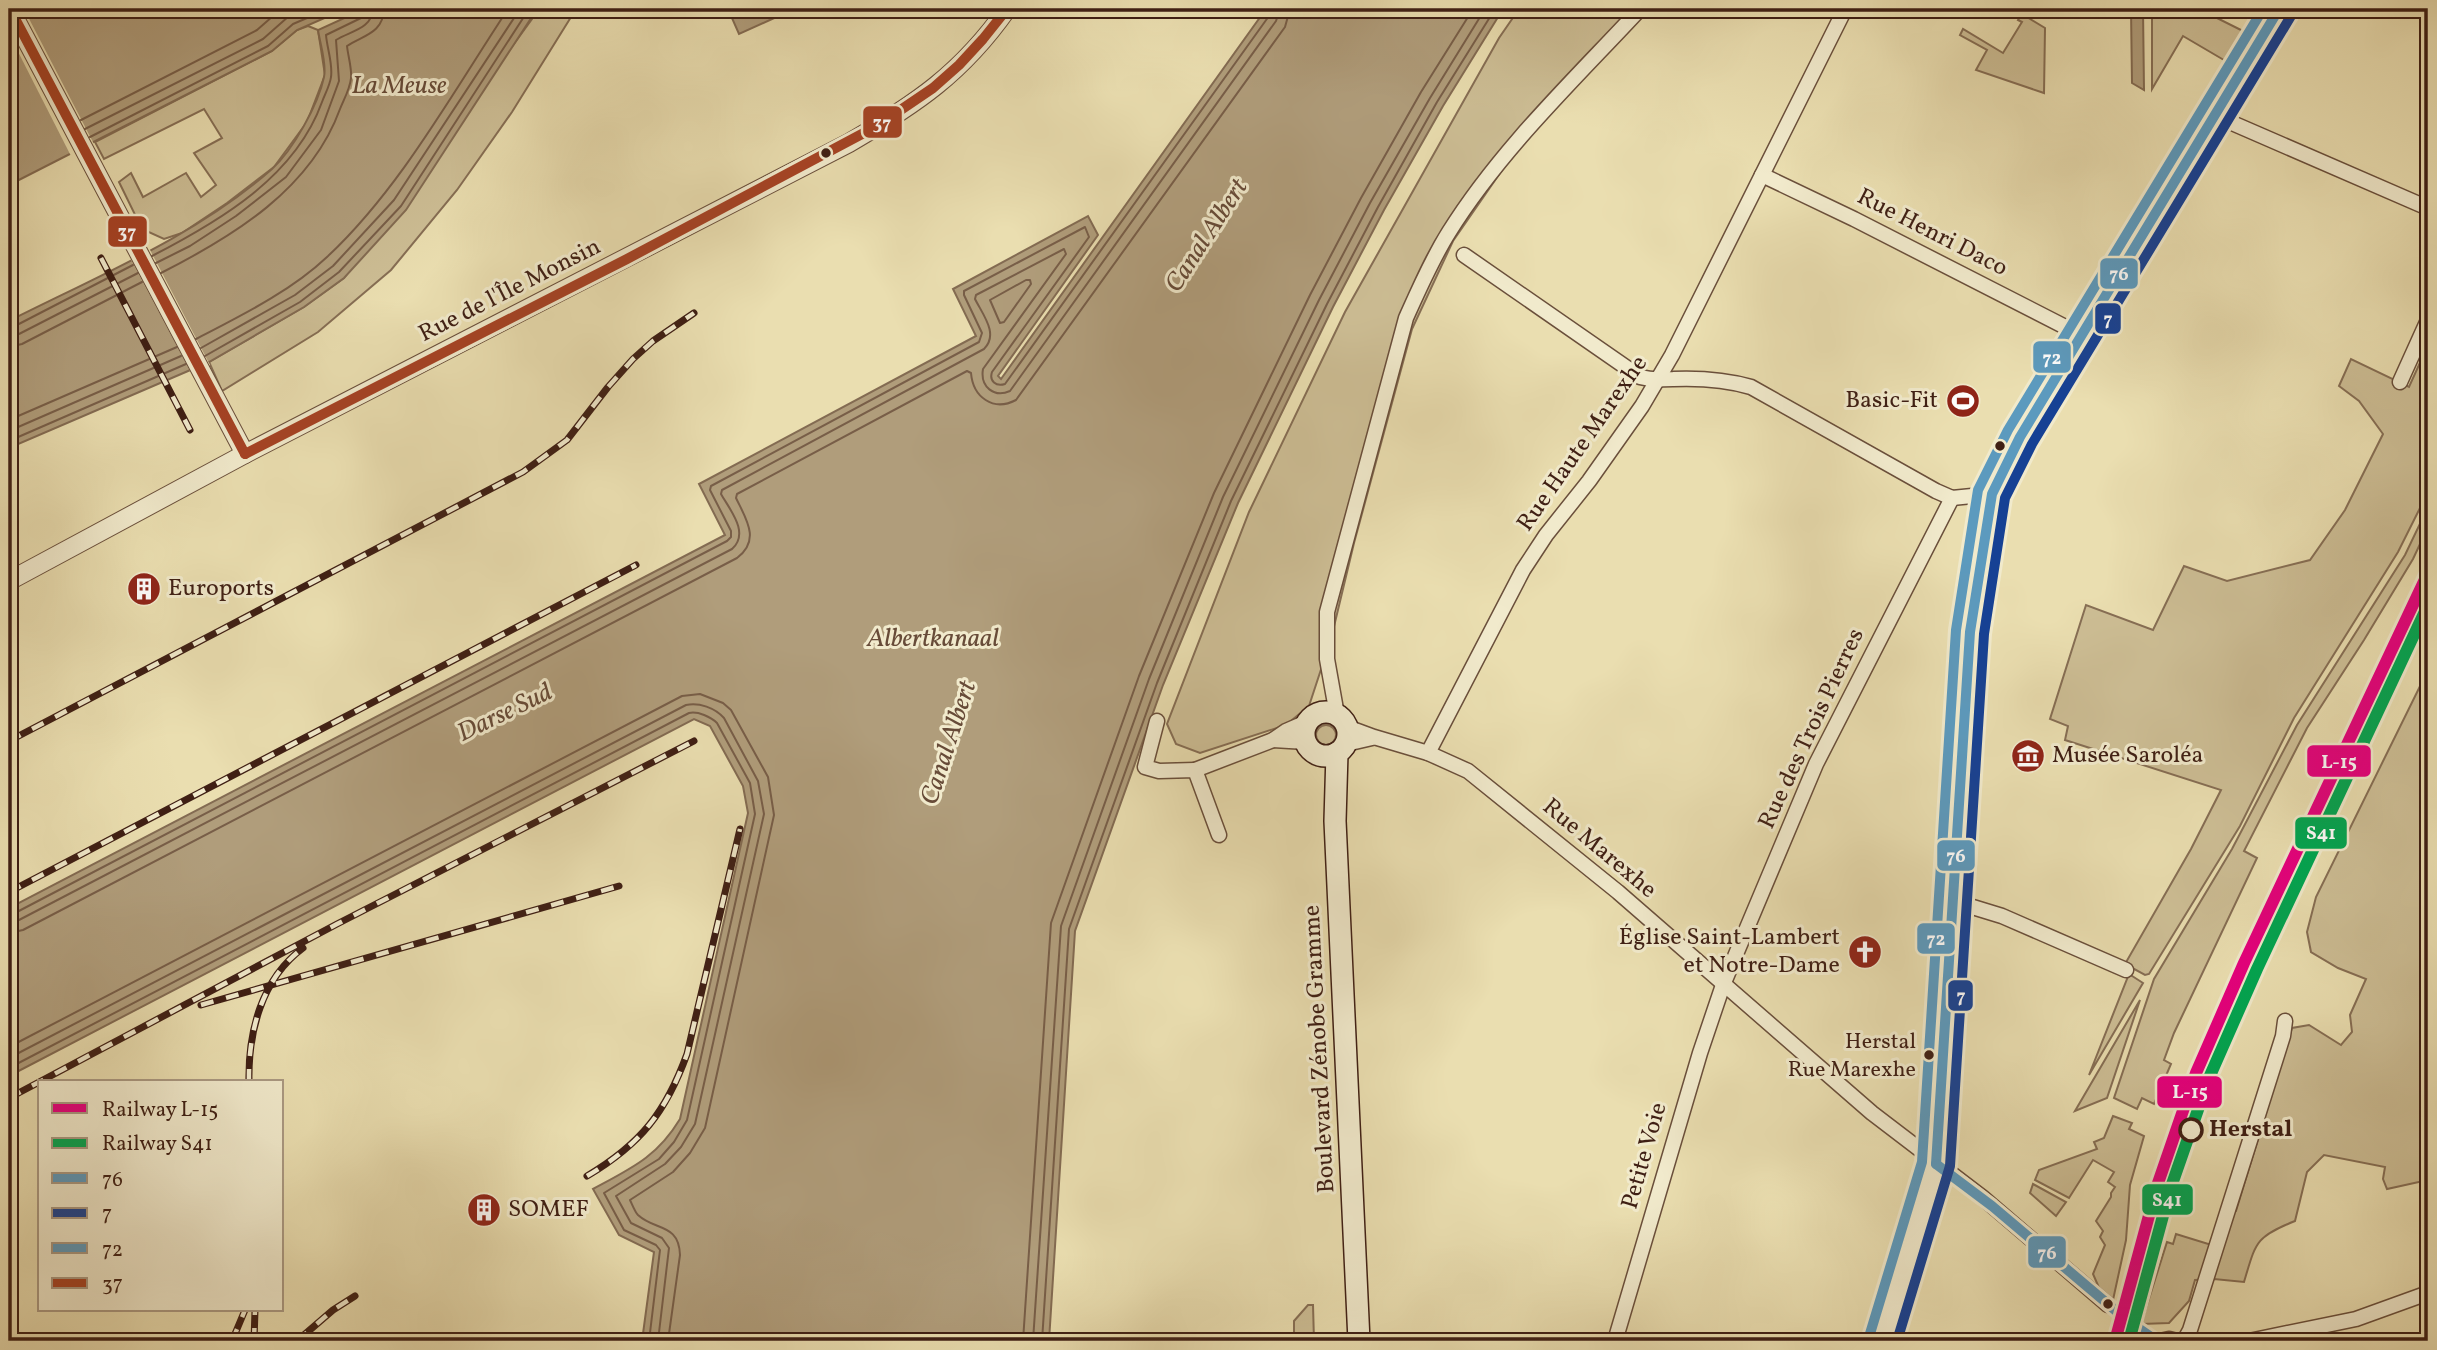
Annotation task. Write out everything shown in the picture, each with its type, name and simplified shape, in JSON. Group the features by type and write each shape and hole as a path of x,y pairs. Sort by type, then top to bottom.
{"main road":[{"path":"1323,713 1342,735 1330,756 1317,754 1307,732 1323,713"},
{"name":"Boulevard Zénobe Gramme","path":"1342,735 1335,821 1359,1341"}],"street":[{"path":"10,9 87,158 136,243 244,454"},
{"name":"Rue de l'Île Monsin","path":"9,581 244,454 678,232 901,113 946,79 985,40 1007,9"},
{"path":"1342,735 1327,660 1327,612 1406,318 1426,273 1449,232 1478,190 1509,150 1640,9"},
{"name":"Rue Haute Marexhe","path":"1428,753 1523,570 1546,535 1589,481 1657,381 1845,9"},
{"path":"1882,1341 1936,1164 1970,632 1992,494 2020,437 2279,9"},
{"path":"2216,116 2428,208"},
{"name":"Rue Henri Daco","path":"1762,175 2081,335"},
{"path":"1464,255 1640,377 1657,381 1672,379 1735,383 1751,387 1952,498 1992,494"},
{"path":"2400,382 2428,320"},
{"name":"Rue des Trois Pierres","path":"1723,985 1815,764 1952,498"},
{"path":"1157,721 1145,767 1159,771 1195,770 1273,740 1307,732"},
{"path":"1273,740 1286,731 1307,732"},
{"name":"Rue Marexhe","path":"1342,735 1392,741 1468,771 1618,892 1872,1113 1991,1204 2108,1305"},
{"path":"1195,770 1219,835"},
{"path":"1953,901 2002,916 2126,970"},
{"name":"Petite Voie","path":"1615,1341 1700,1052 1723,985"},
{"path":"2183,1341 2190,1331 2286,1021"},
{"path":"2249,1341 2356,1319 2428,1293"},
{"path":"2155,1339 2177,1341"}],"shaded area":[{"path":"537,9 576,9 512,112 457,190 391,270 318,332 222,391 209,362 304,307 344,278"},
{"path":"1519,9 1645,9 1516,150 1453,241 1412,329 1331,639 1309,706 1286,725 1200,753 1176,744 1167,724 1249,512 1345,312 1499,38"},
{"path":"2152,9 2199,9 2247,33 2229,63 2183,36 2152,89"},
{"path":"2022,14 2045,28 2044,93 1976,70 1987,50 1960,35 1963,29 2003,53 2022,22 2018,20"},
{"path":"308,26 318,30 325,75 307,122 274,167 182,233 164,239 142,229 119,182 131,173 143,197 186,173 201,197 216,185 194,153 222,138 204,109 104,159 95,142 272,51 297,30"},
{"path":"2428,345 2428,492 2398,552 2294,718 2240,826 2149,974 2145,975 2125,964 2191,849 2221,790 2065,740 2068,726 2050,719 2086,605 2153,630 2184,566 2227,581 2310,560 2345,510 2383,434 2359,401 2339,386 2351,359 2409,387"},
{"path":"2428,507 2428,527 2413,559 2307,728 2244,851 2257,858 2174,1033 2164,1060 2171,1064 2154,1104 2142,1098 2137,1109 2114,1098 2154,979 2232,849 2297,725 2405,555"},
{"path":"2428,670 2428,1180 2387,1189 2383,1179 2385,1167 2324,1155 2307,1172 2295,1221 2259,1242 2244,1282 2195,1280 2189,1301 2169,1323 2141,1324 2167,1242 2173,1244 2176,1234 2218,1247 2227,1218 2236,1211 2292,1028 2309,1025 2341,1045 2352,1032 2350,1015 2366,979 2338,968 2311,952 2307,932 2316,897"},
{"path":"1326,725 1333,728 1336,735 1333,742 1326,745 1319,742 1316,735 1319,728"},
{"path":"2129,974 2143,983 2089,1075"},
{"path":"2140,1000 2107,1098 2075,1111"},
{"path":"2113,1116 2132,1123 2129,1129 2144,1136 2130,1185 2126,1240 2113,1300 2100,1290 2093,1274 2105,1245 2100,1237 2103,1231 2096,1221 2115,1187 2108,1182 2114,1172 2093,1160 2069,1198 2035,1180 2039,1170 2097,1149 2094,1142 2104,1138"},
{"path":"2033,1184 2066,1202 2056,1216 2030,1193"},
{"path":"1308,1305 1313,1305 1314,1341 1294,1341 1294,1321"}],"water":[{"name":"La Meuse","path":"9,9 345,9 297,30 272,51 9,185"},
{"name":"La Meuse","path":"364,9 537,9 406,210 344,278 304,307 209,362 9,448 9,321 179,235 243,193 272,169 296,139 321,88 325,66 318,30"},
{"path":"728,9 794,9 739,34"},
{"name":"Albertkanaal","path":"1266,9 1503,9 1443,106 1384,210 1333,307 1238,503 1163,685 1075,931 1049,1341 642,1341 654,1252 619,1235 593,1189 632,1168 653,1152 680,1119 748,813 743,786 710,726 694,719 9,1076 9,908 725,535 699,484 976,336 953,289 1088,216 1098,235 998,376 1001,379"},
{"path":"2131,9 2143,9 2144,90 2132,83"}],"pier":[{"path":"9,9 24,9 95,146 72,158 9,34"},
{"path":"148,246 210,365 191,373 129,256"}],"tunnel":[{"path":"2108,1305 2146,1335"}],"railway":[{"path":"101,258 190,430"},
{"path":"9,741 523,472 567,440 633,359 653,341 694,313"},
{"path":"9,892 636,565"},
{"path":"43,1080 337,924 694,741"},
{"path":"587,1176 637,1139 660,1110 679,1075 687,1054 740,829"},
{"path":"201,1005 619,886"},
{"path":"249,1080 251,1045 260,1008 277,975 303,948"},
{"path":"9,1098 38,1083"},
{"path":"297,1341 333,1310 355,1296"},
{"path":"232,1341 244,1312"},
{"path":"254,1341 255,1312"}],"rail line":[{"name":"L-15","path":"2115,1341 2157,1186 2196,1073 2244,963 2428,573"},
{"name":"S41","path":"2129,1341 2170,1190 2209,1078 2257,969 2428,605"}],"transit line":[{"name":"37","path":"10,9 245,454"},
{"name":"37","path":"245,454 627,259 877,126 933,88 959,65 1007,9"},
{"name":"72","path":"1869,1337 1922,1162 1956,630 1978,490 2008,430 2263,9"},
{"name":"76","path":"1936,1164 1970,632 1992,494 2020,437 2279,9"},
{"name":"7","path":"1897,1341 1950,1166 1984,634 2005,498 2032,444 2291,16"},
{"name":"76","path":"1936,1164 1992,1206 2128,1321 2157,1341"}],"place":[{"name":"Basic-Fit","path":"1963,401"},
{"name":"Euroports","path":"144,589"},
{"name":"Musée Saroléa","path":"2028,756"},
{"name":"Église Saint-Lambert et Notre-Dame","path":"1865,952"},
{"name":"Herstal Rue Marexhe","path":"1929,1055"},
{"name":"Herstal","path":"2191,1130"},
{"name":"SOMEF","path":"484,1210"}],"water label":[{"name":"Canal Albert","path":"1207,236"},
{"name":"Darse Sud","path":"505,713"},
{"name":"Canal Albert","path":"949,743"}]}
